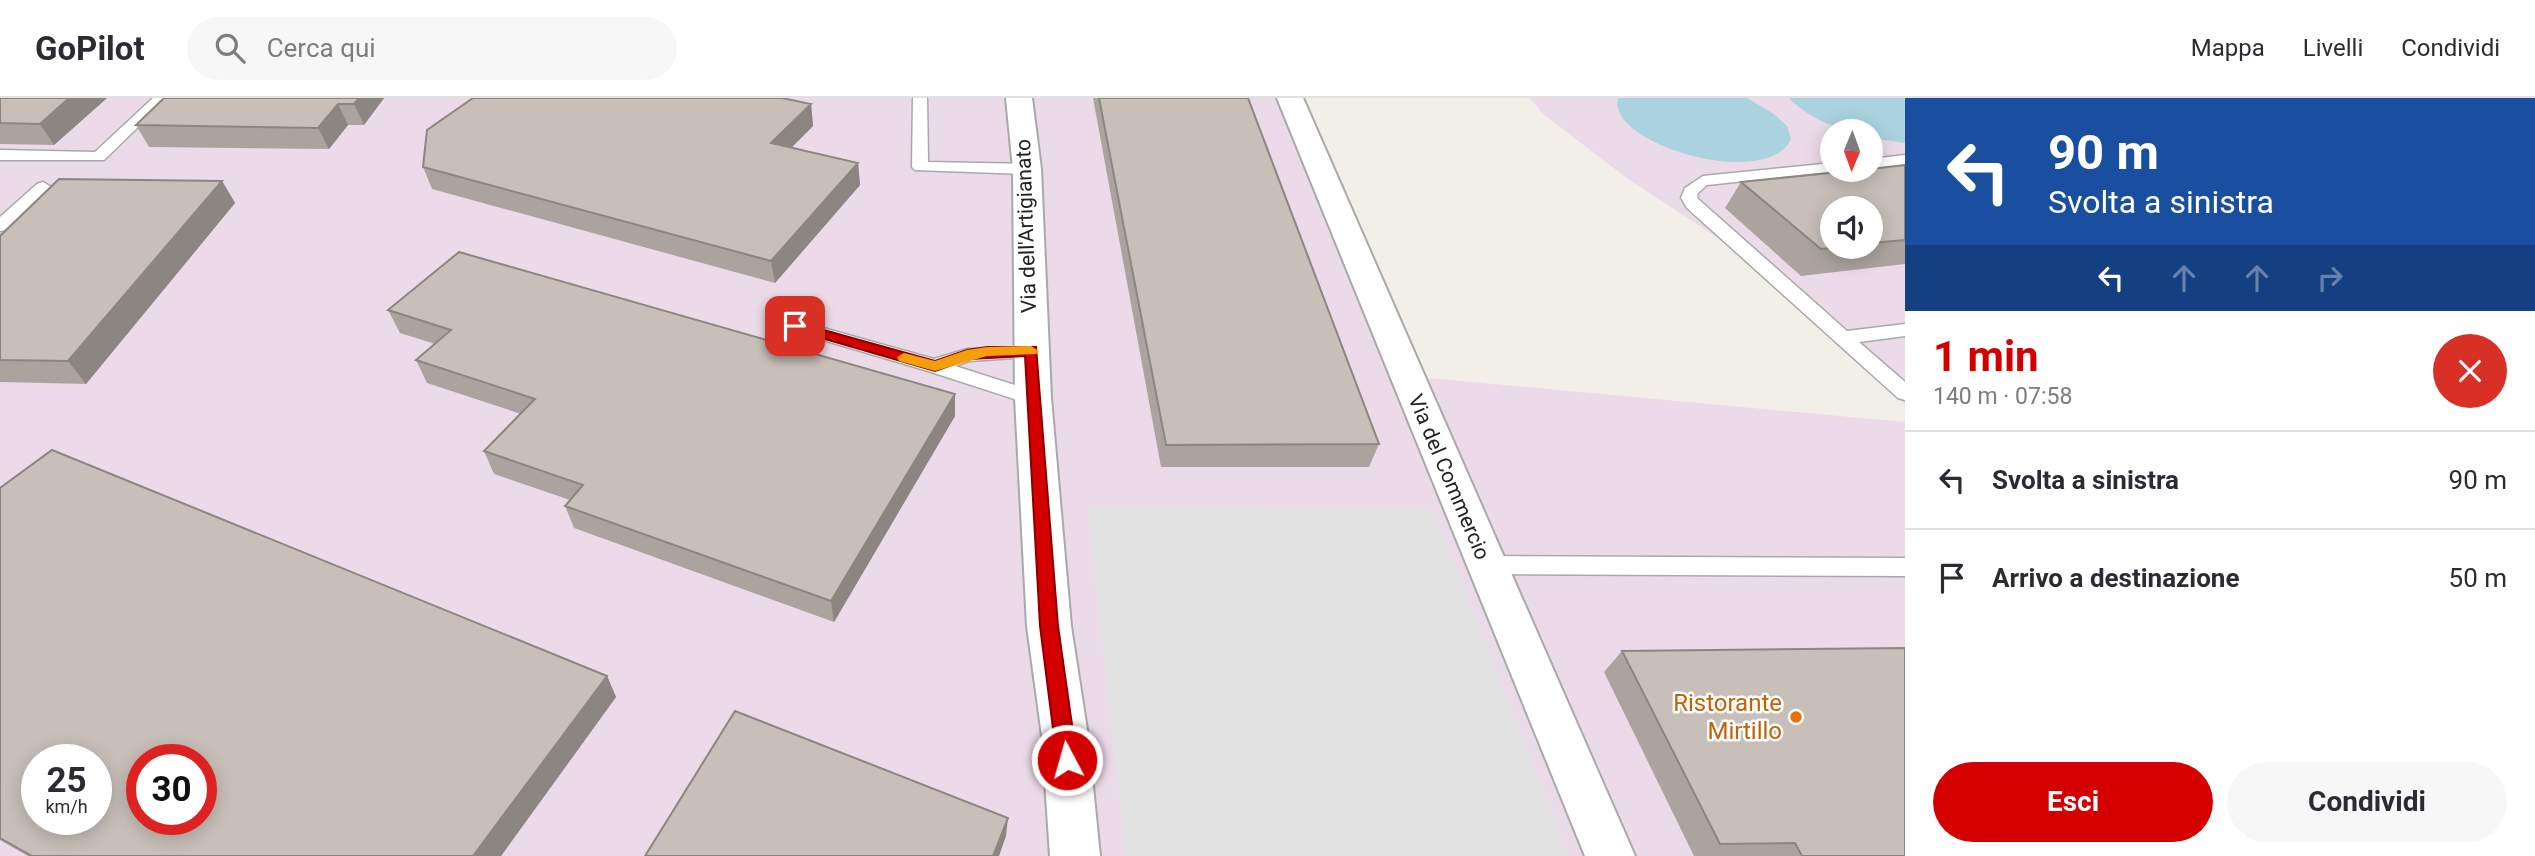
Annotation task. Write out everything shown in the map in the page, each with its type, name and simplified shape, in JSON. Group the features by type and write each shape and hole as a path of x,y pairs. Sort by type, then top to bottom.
{"street":[{"name":"Via dell'Artigianato","path":"1019,98 1027,169 1033,398 1049,626 1065,736 1075,856"},
{"name":"Via del Commercio","path":"1290,98 1610,856"}],"lane":[{"path":"0,155 99,157 161,98"},
{"path":"920,98 920,167 1027,169"},
{"path":"1883,163 1905,160"},
{"path":"1820,169 1703,181 1691,191 1689,198 1693,205 1905,393"},
{"path":"0,226 43,187"},
{"path":"795,326 935,366 1033,398"},
{"path":"1843,338 1905,330"},
{"path":"935,366 977,353 1031,351"},
{"path":"1486,565 1905,567"}],"shaded area":[{"path":"0,98 1290,98 1407,376 1905,422 1905,856 0,856"},
{"path":"1530,98 1905,98 1905,405 1718,238 1628,179 1543,114"},
{"path":"1088,507 1433,509 1569,856 1126,856"}],"water":[{"path":"1618,98 1747,98 1774,114 1787,126 1791,139 1777,154 1753,161 1723,161 1692,156 1637,132 1621,115"},
{"path":"1789,98 1905,98 1905,143 1883,140 1883,119 1820,120"}],"building":[{"path":"0,98 69,98 40,124 0,123"},
{"path":"164,98 359,98 354,104 338,104 318,128 136,125"},
{"path":"473,98 782,98 811,104 771,143 858,163 771,261 423,167 427,130"},
{"path":"1099,98 1248,98 1379,444 1166,445"},
{"path":"1905,165 1905,240 1883,242 1883,196 1820,196 1820,248 1741,182 1820,174 1820,182 1883,182 1883,168"},
{"path":"59,179 222,181 68,361 0,360 0,236"},
{"path":"459,252 955,394 831,601 565,506 583,485 484,451 535,399 416,360 451,330 388,310"},
{"path":"52,450 607,676 473,856 32,856 0,838 0,488"},
{"path":"1905,648 1905,856 1802,856 1795,843 1720,844 1622,651"},
{"path":"735,711 1008,818 993,856 645,856"}],"slow traffic":[{"path":"904,357 935,366 967,355 1031,351"}],"place":[{"name":"Ristorante Mirtillo","path":"1796,717"}],"route":[{"path":"795,326 935,366 967,355 1031,351 1049,626 1067,760"}]}
